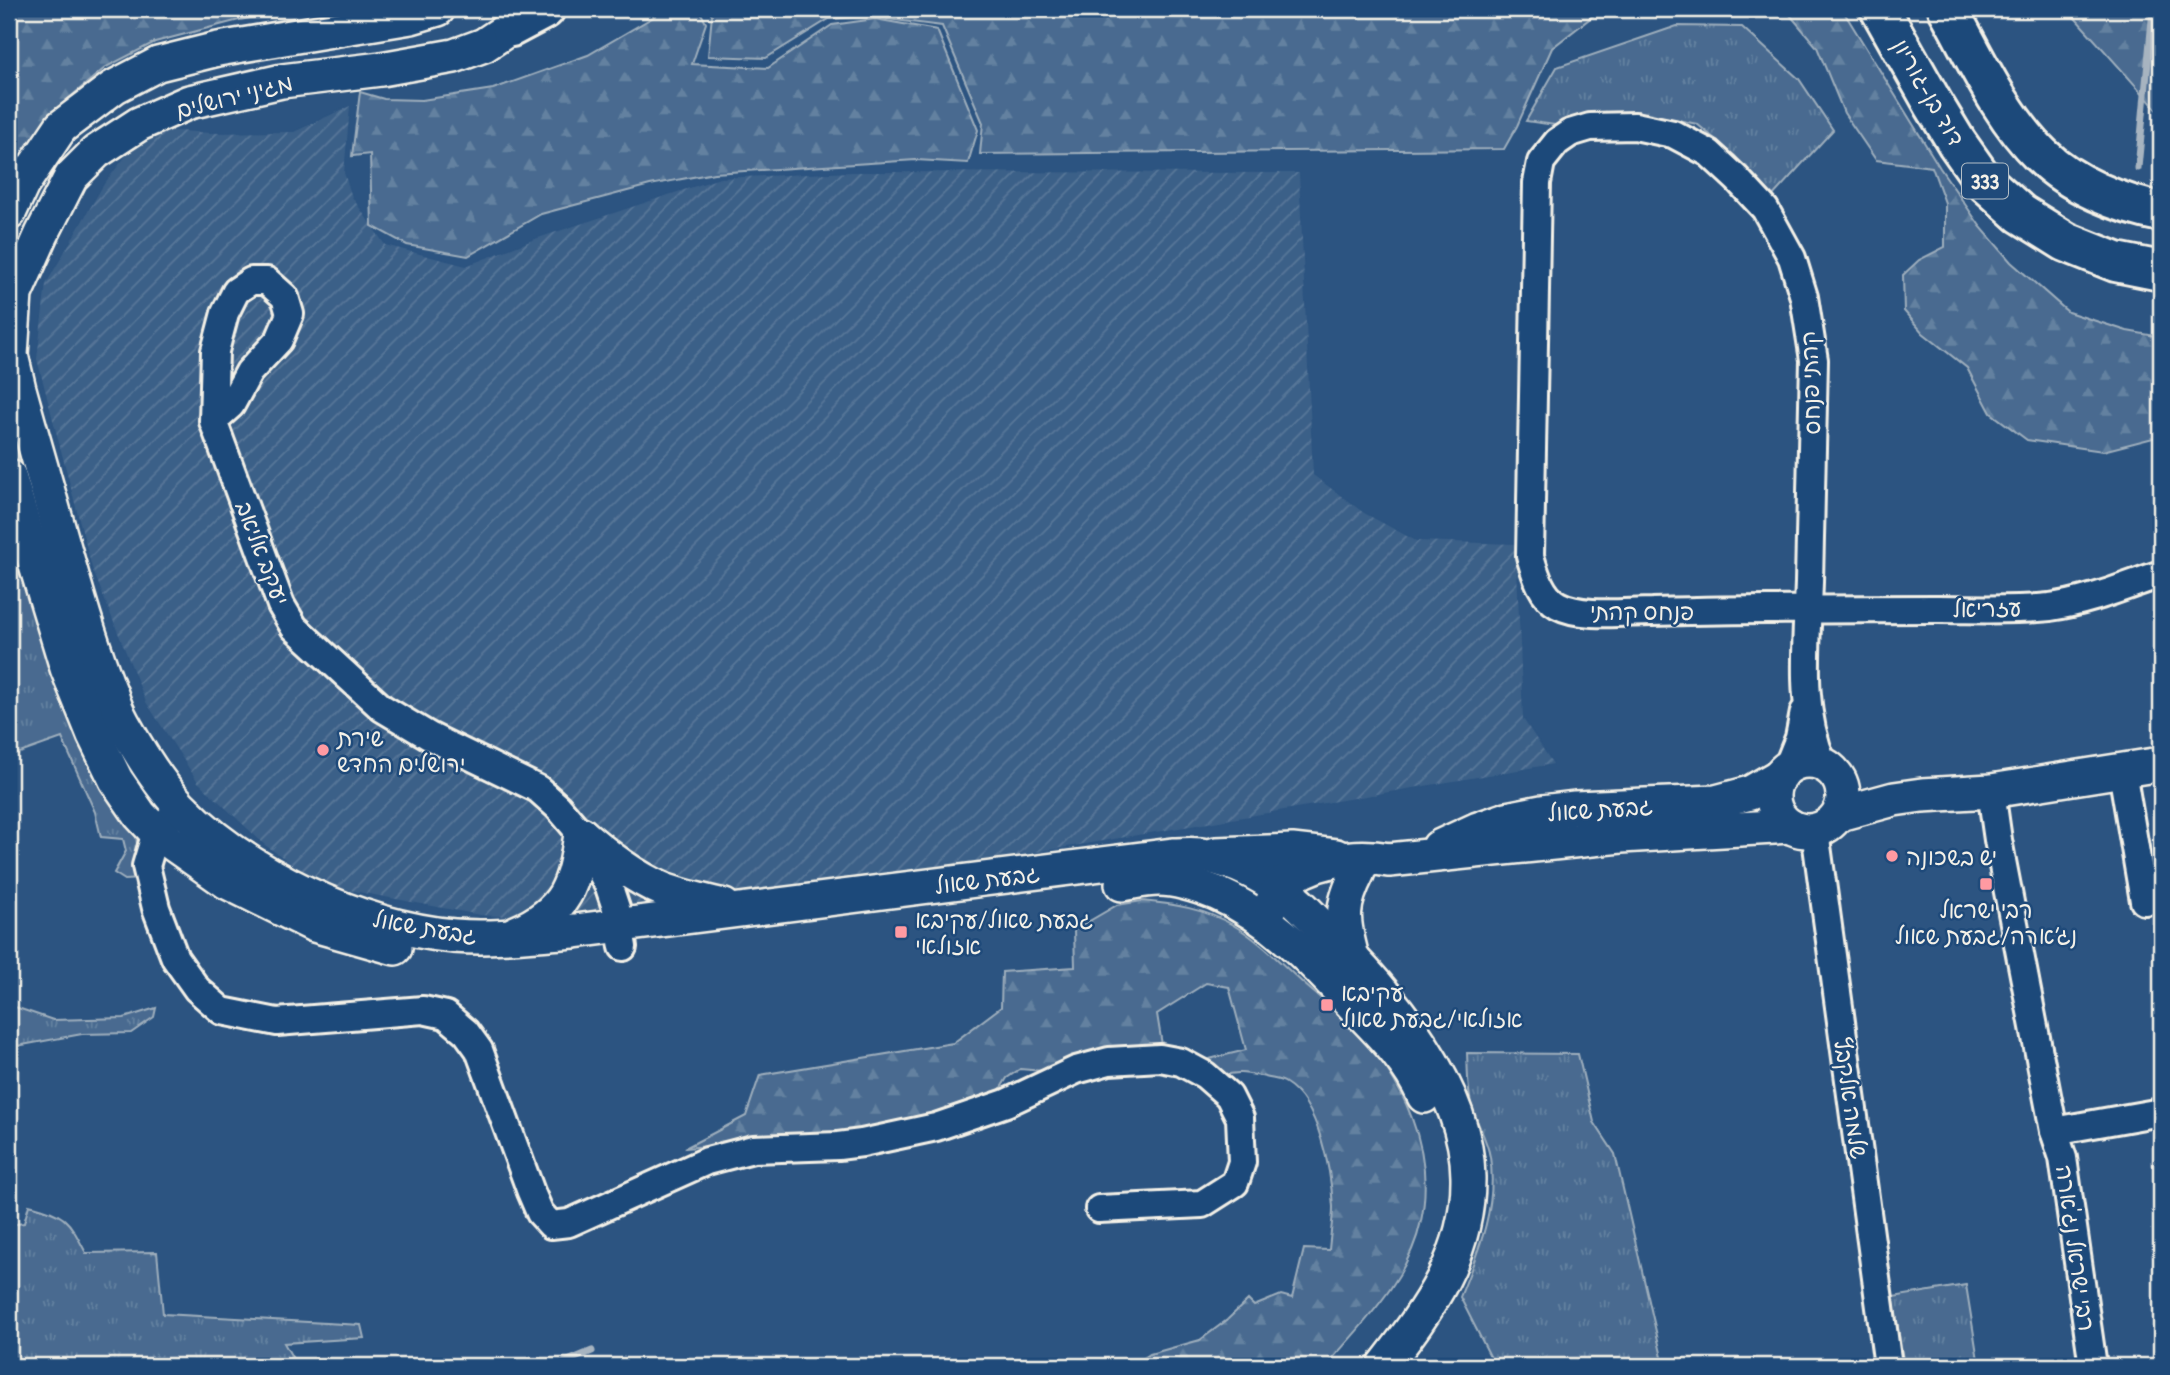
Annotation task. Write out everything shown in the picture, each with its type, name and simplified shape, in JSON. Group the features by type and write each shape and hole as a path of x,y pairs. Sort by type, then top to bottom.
{"main road":[{"path":"521,18 545,9"},
{"name":"דוד בן-גוריון","path":"1880,9 1957,143 1983,180 2021,214 2066,242 2116,262 2161,271"},
{"name":"333","path":"1948,9 2013,122 2041,155 2073,180 2113,198 2161,212"}],"street":[{"name":"מגיני ירושלים","path":"13,200 61,127 114,87 158,64 218,49 411,17 438,9"},
{"name":"מגיני ירושלים","path":"11,293 71,177 96,152 139,124 189,103 282,81 381,69 454,56 484,45 521,18"},
{"name":"קהתי פנחס","path":"1533,400 1537,183 1541,162 1557,142 1570,133 1590,127 1634,126 1673,134 1709,153 1765,209 1792,258 1804,297 1814,360 1808,609"},
{"name":"יעקב אליאב","path":"213,421 230,405 249,372 279,340 290,314 285,297 267,281 251,281 236,291 225,313 215,351 213,421 281,605 294,627 382,708 429,736 538,789 568,817 582,834 609,887 621,936"},
{"name":"גבעת שאול","path":"11,293 13,366 95,656 122,722 160,782 181,807 213,835 281,881 323,901 367,918 413,929 452,936 490,938 621,936 1160,879 1204,888 1265,920 1287,895 1332,882 1354,864 1621,836 1814,824 1894,799 1991,791 2161,764"},
{"name":"פנחס קהתי","path":"1533,400 1530,556 1545,593 1556,604 1572,610 1602,613 1808,609"},
{"name":"גבעת שאול","path":"9,476 67,668 94,735 116,780 140,816 156,832 227,882 314,925 409,951 449,958 490,960 621,936 740,910 1173,855 1199,855 1236,865 1287,895"},
{"name":"עזריאל","path":"1808,609 2001,609 2051,606 2098,596 2161,574"},
{"path":"1806,700 1813,738 1841,783 1843,794 1814,824 1779,816 1773,802 1774,788 1799,738 1806,700 1808,609"},
{"path":"1784,771 1804,761 1830,769"},
{"name":"גבעת שאול","path":"1830,769 1874,786 1922,795"},
{"name":"גבעת שאול","path":"1405,858 1507,819 1564,810 1726,800 1750,793 1784,771"},
{"path":"2122,771 2144,901 2161,899"},
{"name":"רבי ישראל נג'ארה","path":"1991,791 2054,1131 2063,1158 2093,1366"},
{"path":"1621,836 1621,828 1629,816 1650,805"},
{"path":"181,807 156,832 146,866 156,908 175,958 197,989 222,1011 277,1022 423,1010 446,1015 466,1032 479,1050 531,1192 540,1213 551,1225 569,1223 726,1154 753,1149 862,1143 936,1127 1006,1103 1076,1070 1109,1061 1160,1058 1181,1062 1205,1075 1229,1096 1240,1118 1242,1163 1235,1183 1202,1204 1099,1209"},
{"name":"שלמה אלקבץ","path":"1814,824 1888,1366"},
{"path":"582,834 636,877 666,890 740,910"},
{"path":"510,936 537,924 555,909 567,894 582,834"},
{"path":"1199,855 1292,851 1354,864 1344,912 1345,931 1352,957"},
{"path":"1287,895 1352,957 1408,1026 1435,1067 1458,1122 1465,1147 1468,1175 1460,1242 1430,1305 1384,1366"},
{"path":"1265,920 1324,973 1402,1058 1420,1087 1443,1150 1446,1175 1444,1204 1439,1236 1430,1262 1417,1289 1396,1319 1357,1366"},
{"path":"2054,1131 2161,1112"}],"shaded area":[{"path":"350,106 344,173 352,197 385,245 466,266 538,238 720,178 852,172 1299,173 1313,475 1364,513 1416,541 1516,544 1523,719 1553,764 874,880 581,920 480,915 322,885 265,845 198,782 146,702 92,568 37,359 46,284 104,184 147,129 211,133 294,132"}],"green space":[{"path":"15,9 305,9 239,20 155,42 106,67 62,104 9,170 9,37"},
{"path":"661,9 699,9 706,23 692,64 768,68 832,25 875,19 937,30 978,130 968,163 916,160 714,173 650,185 541,214 468,256 407,245 372,226 370,154 352,156 360,92 384,99 422,100 493,89 588,55 655,16"},
{"path":"709,9 959,9 981,12 1191,18 1254,9 1602,9 1552,48 1504,149 980,154 983,123 942,26 864,16 829,19 766,58 708,56 712,15"},
{"path":"1785,9 1842,9 1940,168 1980,226 2011,262 2068,312 2127,331 2161,337 2161,436 2103,451 2027,440 1991,413 1967,368 1923,333 1904,311 1903,275 1919,260 1945,247 1945,203 1932,167 1876,160 1844,113 1817,47"},
{"path":"2067,9 2161,9 2161,114"},
{"path":"1677,26 1742,27 1799,79 1833,130 1771,198 1735,156 1697,124 1658,116 1598,113 1562,126 1526,121 1557,67"},
{"path":"9,512 135,827 141,879 125,880 114,873 126,851 123,839 101,837 95,812 62,738 14,755 9,767"},
{"path":"1142,901 1211,915 1243,931 1261,945 1342,1017 1372,1048 1401,1093 1412,1117 1424,1168 1421,1221 1415,1242 1383,1299 1326,1366 1132,1366 1150,1354 1200,1340 1248,1300 1254,1306 1281,1295 1292,1298 1304,1249 1329,1250 1333,1207 1329,1175 1321,1139 1307,1106 1284,1082 1244,1073 1223,1076 1205,1060 1246,1050 1229,987 1206,983 1157,1014 1163,1051 1055,1072 1020,1069 1007,1078 994,1099 835,1139 685,1148 746,1116 760,1075 953,1043 1001,1007 1002,972 1075,967 1074,930 1117,905"},
{"path":"9,1005 53,1020 124,1018 156,1008 154,1017 131,1033 82,1034 17,1046 9,1044"},
{"path":"1467,1053 1578,1054 1594,1122 1615,1154 1664,1366 1495,1366 1460,1297 1485,1229 1492,1176 1489,1150 1470,1100"},
{"path":"29,1205 65,1220 86,1253 157,1252 163,1314 361,1325 364,1338 284,1343 297,1366 9,1366 9,1225 24,1223"},
{"path":"1966,1285 1979,1366 1904,1366 1893,1297"}],"waterway":[{"path":"2138,168 2153,9"},
{"path":"556,1366 592,1351"}],"place":[{"name":"שירת ירושלים החדש","path":"323,750"},
{"name":"יש בשכונה","path":"1892,856"},
{"name":"רבי ישראל נג׳ארה/גבעת שאול","path":"1986,884"},
{"name":"גבעת שאול/עקיבא אזולאי","path":"901,932"},
{"name":"עקיבא אזולאי/גבעת שאול","path":"1327,1005"}]}
